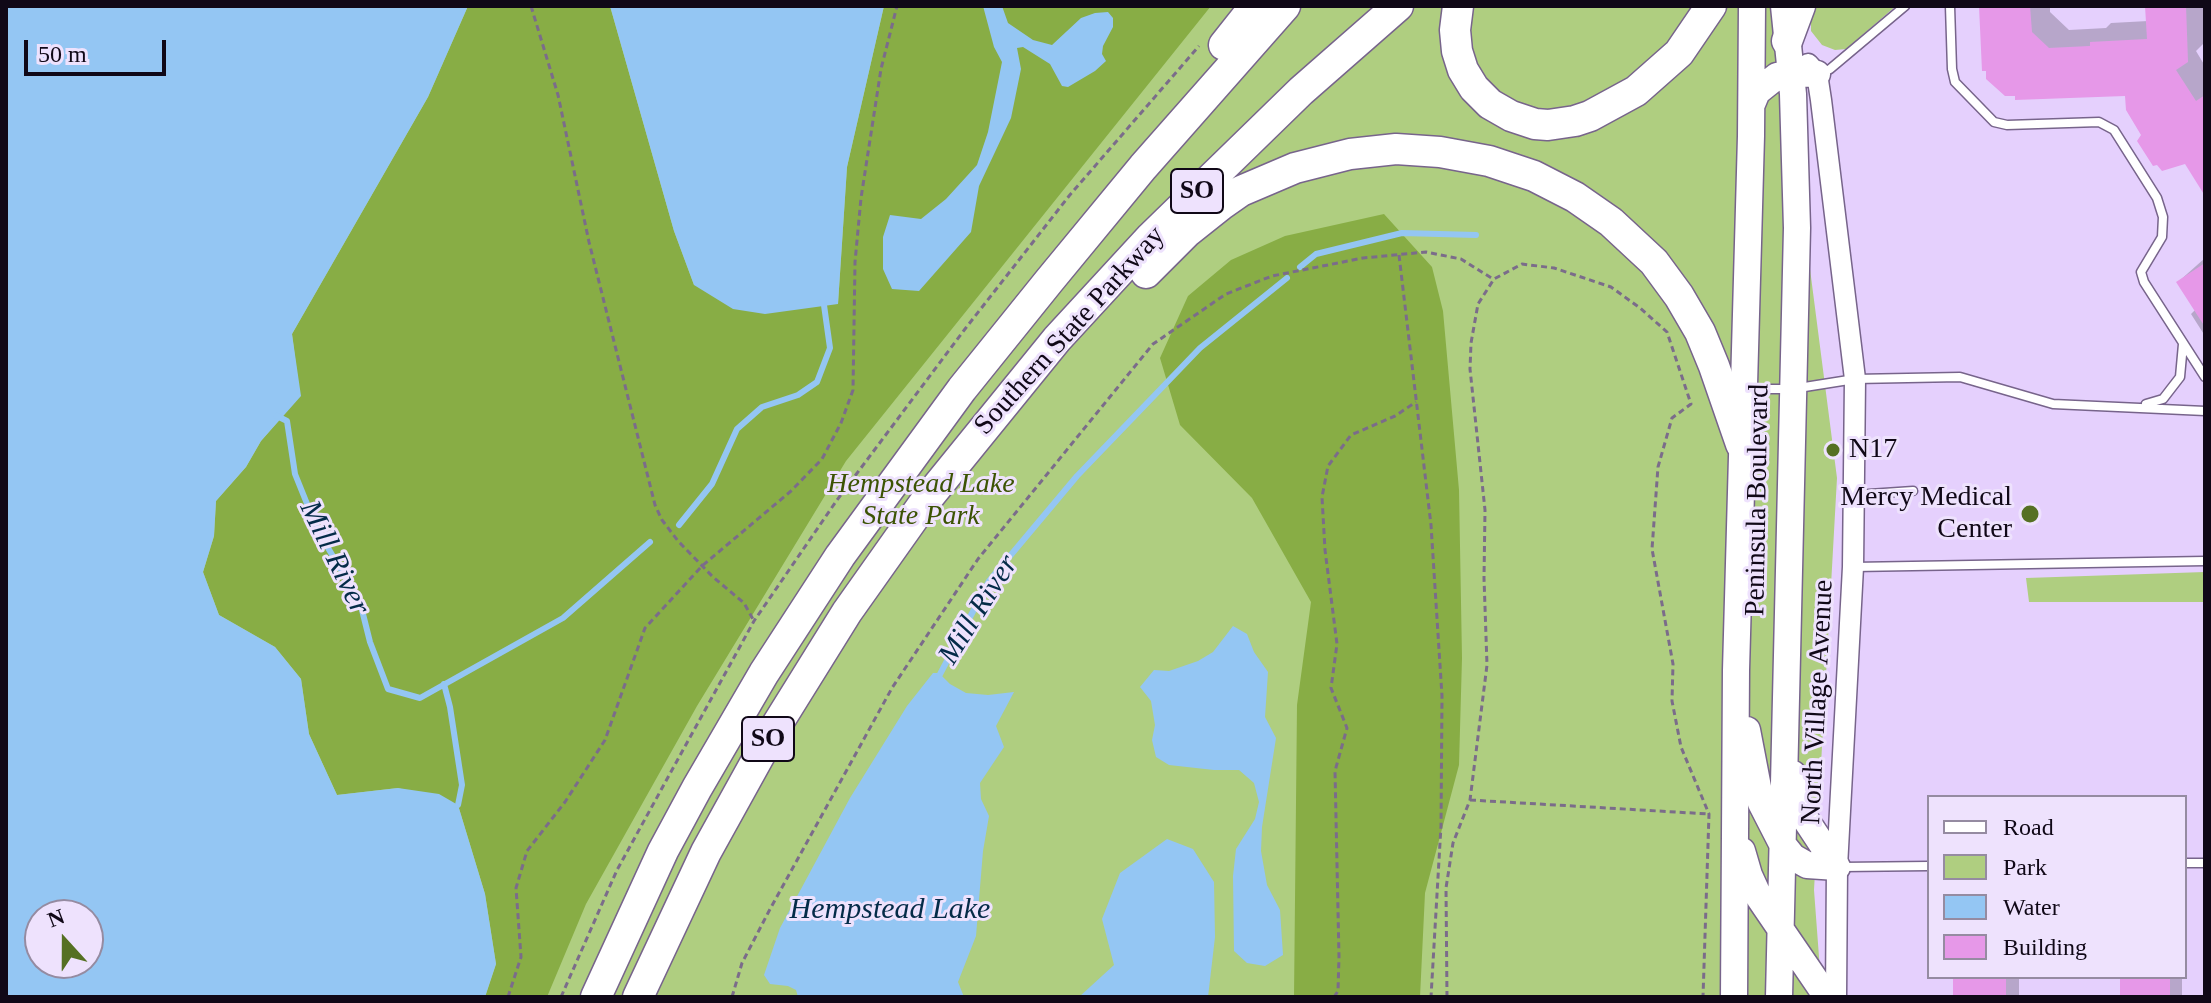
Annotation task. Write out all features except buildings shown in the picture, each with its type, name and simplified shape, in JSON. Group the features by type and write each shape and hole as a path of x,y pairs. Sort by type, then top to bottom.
{"highway":[{"path":"1049,281 1121,163 1255,6"},
{"name":"Southern State Parkway","path":"596,997 663,851 793,625 896,477 1049,281 1143,167 1285,6"},
{"name":"Southern State Parkway","path":"638,997 706,852 809,671 902,533 1013,391 1105,287 1200,188 1301,91 1398,6"},
{"path":"1458,6 1455,30 1457,51 1463,70 1474,88 1490,104 1511,116 1548,125 1590,116 1636,91 1679,53 1711,6"},
{"path":"1787,41 1800,6"},
{"path":"1013,391 1095,329 1187,232 1241,191 1311,163 1350,154 1396,149 1464,155 1514,168 1554,186 1602,215 1641,248 1679,296 1733,389 1741,444"}],"main road":[{"name":"Peninsula Boulevard","path":"1733,389 1752,104 1752,6"},
{"name":"Peninsula Boulevard","path":"1779,997 1797,228 1791,73 1784,6"},
{"path":"1752,104 1757,92 1770,80 1791,73 1817,74"},
{"name":"Peninsula Boulevard","path":"1734,997 1722,817 1736,670 1741,444"},
{"path":"1736,670 1758,789 1766,816 1793,857 1807,865 1837,867"},
{"path":"1785,680 1797,801 1802,814 1837,867"},
{"path":"1722,817 1779,929 1827,997"}],"street":[{"path":"1787,41 1817,74"},
{"name":"North Village Avenue","path":"1817,74 1855,379 1853,567 1837,867 1836,997"}],"lane":[{"path":"1817,74 1830,69 1905,6"},
{"path":"1950,6 1955,82 1960,91 1994,122 2007,125 2099,122 2114,130 2157,198 2163,217 2162,237 2141,272 2144,282 2205,377"},
{"path":"2137,406 2163,399 2180,377 2183,342"},
{"path":"1733,389 1792,389 1855,379 1960,377 2053,404 2205,411"},
{"path":"1854,495 1913,491"},
{"path":"1853,567 2205,561"},
{"path":"1837,867 1927,866"}],"path":[{"path":"531,6 558,95 589,242 655,505 678,541 744,603 754,621"},
{"path":"508,997 521,957 516,888 527,851 565,802 605,740 645,628 702,566 791,491 822,459 841,423 853,390 855,262 861,198 881,69 897,6"},
{"path":"561,997 617,870 754,621 837,500 965,329 1069,196 1199,46"},
{"path":"732,997 742,963 892,688 978,559 1153,344 1226,294 1272,276 1363,258 1426,252 1461,259 1494,279"},
{"path":"1399,255 1431,525 1442,696 1441,826 1431,997"},
{"path":"1447,997 1446,888 1453,843 1470,800 1487,665 1485,510 1470,356 1478,304 1494,279 1522,264 1554,268 1611,287 1640,308 1667,332 1691,404 1672,418 1658,467 1652,549 1673,664 1672,701 1681,747 1722,817 1703,997"},
{"path":"1334,997 1338,991 1339,957 1335,771 1347,728 1331,688 1337,644 1322,497 1328,466 1351,435 1395,416 1416,402"},
{"path":"1470,800 1722,817"}],"green space":[{"name":"Hempstead Lake State Park","path":"6,6 1776,6 1837,478 1814,890 1822,997 6,997"},
{"path":"468,6 610,6 674,231 694,285 838,304 847,167 884,6 1211,6 846,461 697,706 586,904 547,997 485,997 496,964 485,894 458,805 398,788 337,795 309,734 301,679 275,647 219,615 203,572 214,536 216,501 300,396 292,334 428,97"},
{"path":"1811,6 1896,6 1846,49 1835,50 1822,45 1811,31"},
{"path":"1384,214 1432,267 1443,311 1459,490 1462,658 1459,765 1425,893 1420,997 1294,997 1297,705 1311,602 1252,498 1180,425 1160,358 1188,296 1231,260 1285,236"},
{"path":"2205,572 2205,602 2029,602 2026,578"}],"water":[{"path":"6,6 468,6 428,97 292,334 301,396 261,441 246,467 216,501 214,536 203,572 219,615 275,647 301,679 309,734 337,795 398,788 439,794 458,805 485,894 496,964 485,997 6,997"},
{"path":"610,6 884,6 847,167 838,304 765,314 733,309 694,285 674,231"},
{"path":"983,6 1002,6 1008,23 1033,40 1052,45 1081,18 1108,12 1113,18 1113,27 1103,46 1102,54 1106,61 1068,87 1062,86 1050,64 1023,47 1017,48 1021,69 1011,118 979,186 971,232 919,291 892,289 883,269 883,237 890,215 921,219 946,199 977,165 988,132 1002,62 994,47"},
{"path":"1233,626 1247,634 1254,652 1268,672 1265,717 1276,738 1261,851 1267,885 1280,910 1283,955 1265,966 1247,963 1234,951 1233,876 1236,849 1255,819 1259,802 1254,783 1239,770 1169,765 1156,757 1152,740 1155,725 1151,701 1140,687 1154,670 1169,671 1213,652"},
{"name":"Hempstead Lake","path":"933,673 939,673 966,693 988,695 1014,692 996,726 1004,747 980,783 981,799 989,816 976,936 958,982 964,997 798,997 796,990 788,986 770,984 764,975 780,928 850,798 907,706"},
{"path":"1167,839 1193,849 1214,882 1215,937 1208,997 1079,997 1114,965 1102,919 1120,873"}],"waterway":[{"name":"Mill River","path":"1300,267 1316,254 1402,233 1476,235"},
{"name":"Mill River","path":"938,678 989,581 1077,476 1200,348 1287,278"},
{"name":"Mill River","path":"679,525 712,484 737,429 762,407 798,395 817,382 830,348 823,298"},
{"name":"Mill River","path":"277,416 287,421 295,474 318,531 360,602 370,642 388,689 420,698 563,618 650,542"},
{"path":"444,684 462,785 458,805"}],"place":[{"name":"N17","path":"1833,450"},
{"name":"Mercy Medical Center","path":"2030,514"}]}
